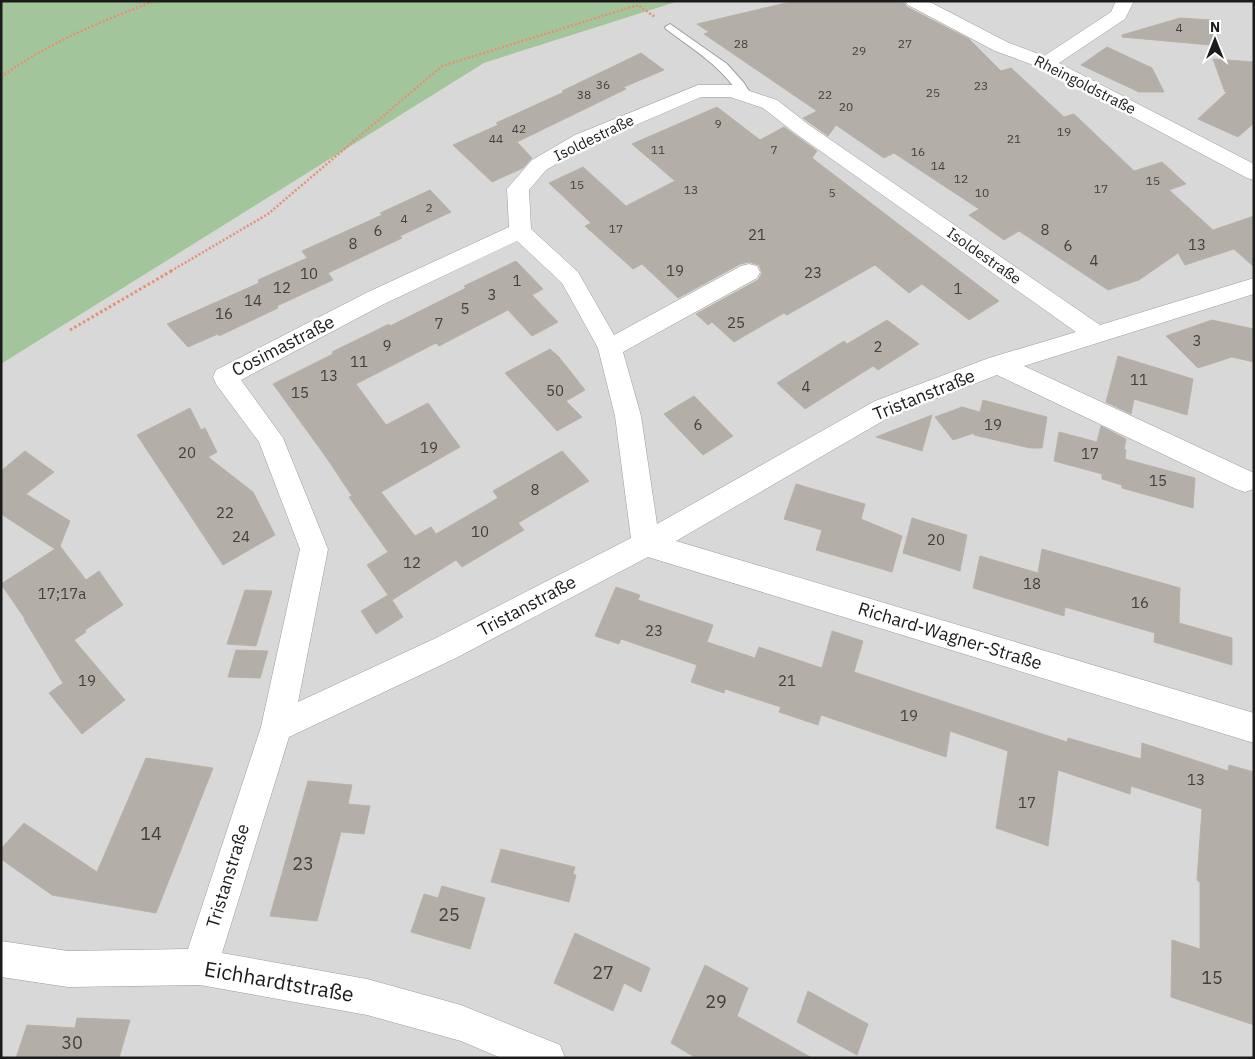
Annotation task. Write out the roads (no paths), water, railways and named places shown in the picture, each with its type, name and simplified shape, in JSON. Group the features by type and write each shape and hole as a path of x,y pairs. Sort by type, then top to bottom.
{"street":[{"name":"Rheingoldstraße","path":"914,1 1002,46 1046,63 1254,174"},
{"path":"1046,63 1119,15 1125,1"},
{"name":"Isoldestraße","path":"520,231 518,189 539,165 582,140 698,91 732,91 770,104 802,130 1097,335"},
{"path":"520,231 570,278 610,348 628,416 646,544"},
{"name":"Cosimastraße","path":"277,727 314,549 270,438 225,377 376,298 520,231"},
{"path":"610,348 749,272"},
{"name":"Tristanstraße","path":"200,967 277,727 446,648 646,544 884,408 998,365 1097,335 1249,293"},
{"name":"Tristanstraße","path":"998,365 1245,480"},
{"name":"Richard-Wagner-Straße","path":"646,544 1254,728"},
{"name":"Eichhardtstraße","path":"1,959 68,969 200,967 367,998 461,1023 547,1058"}],"lane":[{"path":"670,27 726,69 741,84 746,96"}]}
